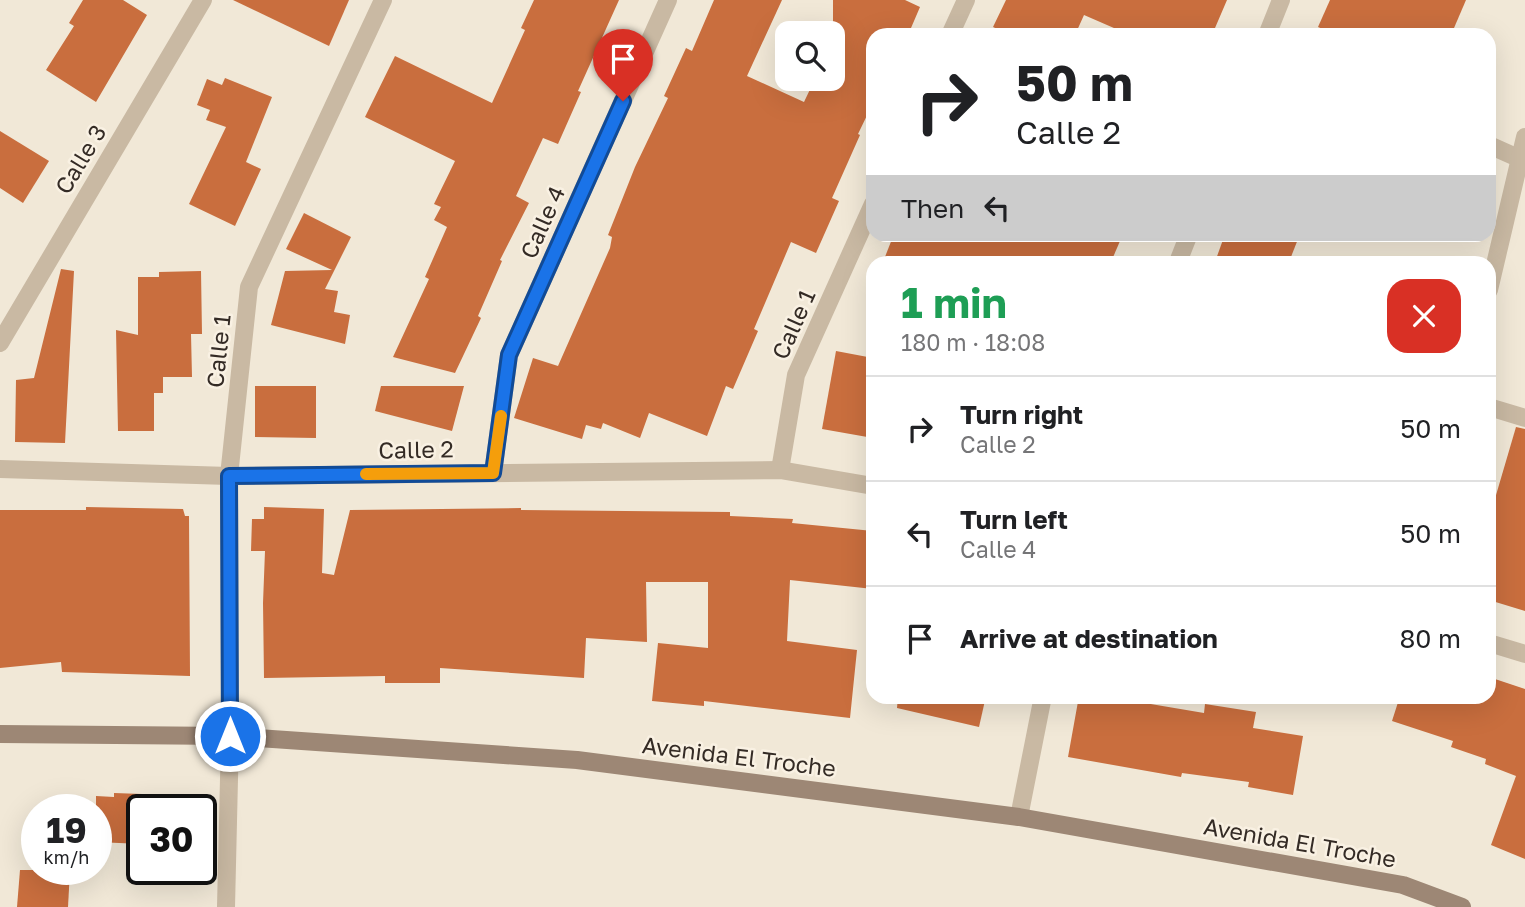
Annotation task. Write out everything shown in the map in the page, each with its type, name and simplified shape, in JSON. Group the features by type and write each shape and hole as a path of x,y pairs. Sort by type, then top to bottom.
{"street":[{"name":"Calle 3","path":"0,343 203,0"},
{"name":"Calle 1","path":"226,907 230,736 229,476 249,287 383,0"},
{"name":"Calle 4","path":"493,473 509,355 668,0"},
{"path":"953,28 966,0"},
{"path":"1270,28 1281,0"},
{"path":"1496,263 1523,160 1525,137"},
{"path":"1496,148 1523,160"},
{"name":"Calle 1","path":"780,470 796,375 866,220"},
{"path":"1496,409 1525,418"},
{"name":"Calle 2","path":"0,469 229,476 780,470 866,485"},
{"path":"1496,645 1525,654"},
{"path":"1019,817 1041,704"},
{"name":"Avenida El Troche","path":"0,734 230,736 577,760 1019,817 1403,886 1462,907"}],"building":[{"path":"83,0 123,0 147,15 96,102 46,70 74,26 69,23"},
{"path":"233,0 349,0 329,46"},
{"path":"534,0 619,0 578,91 581,92 558,144 543,138 516,196 529,203 500,260 502,261 478,316 481,318 455,373 393,357 429,279 425,277 447,227 434,220 441,207 434,204 455,161 365,117 395,56 492,103 525,30 521,28"},
{"path":"714,0 782,0 747,76 804,102 809,91 845,91 845,21 833,21 833,0 905,0 920,7 911,28 866,28 866,117 832,198 839,201 816,253 791,242 754,329 758,331 733,389 726,386 707,436 649,413 640,438 603,423 601,429 586,425 582,439 514,418 533,358 558,366 610,248 612,237 608,235 635,167 668,98 664,96 686,48 692,51"},
{"path":"1006,0 1227,0 1215,28 1114,28 1084,15 1078,28 993,27"},
{"path":"1330,0 1466,0 1454,28 1318,27"},
{"path":"225,78 272,97 246,162 261,169 235,226 189,204 226,127 206,120 210,110 197,105 207,79 222,85"},
{"path":"0,131 49,161 23,203 0,188"},
{"path":"304,213 351,237 325,289 338,291 334,312 350,315 345,344 271,325 285,271 332,270 286,249"},
{"path":"891,242 1120,242 1114,256 885,256"},
{"path":"1222,242 1297,242 1291,256 1217,256"},
{"path":"61,269 74,271 65,443 15,442 16,380 34,378"},
{"path":"201,271 202,334 191,334 192,377 163,377 163,393 154,393 154,431 118,431 116,330 138,335 138,277 159,277 159,272"},
{"path":"836,351 866,357 866,437 822,429"},
{"path":"255,386 316,386 316,438 255,437"},
{"path":"381,386 464,386 452,431 375,411"},
{"path":"1516,427 1525,429 1525,611 1496,602 1496,495"},
{"path":"86,507 183,509 185,516 189,516 190,676 62,672 61,662 0,668 0,510 86,510"},
{"path":"264,507 324,509 322,573 334,575 350,510 521,508 730,512 730,516 793,519 792,523 866,530 866,588 790,580 787,641 857,650 850,718 704,701 704,706 652,701 658,643 708,648 708,582 646,582 647,642 586,638 584,678 440,668 440,683 385,683 385,676 264,678 265,551 251,551 252,519 264,519"},
{"path":"1496,679 1525,689 1525,859 1491,845 1516,776 1485,764 1486,759 1451,747 1453,741 1392,721 1397,704 1496,704"},
{"path":"897,704 984,704 979,727 897,708"},
{"path":"1078,704 1151,704 1204,713 1205,704 1256,712 1253,728 1303,736 1293,795 1248,787 1249,782 1182,773 1181,777 1068,757"},
{"path":"114,793 142,794 126,794 126,843 112,843"},
{"path":"20,870 21,885 69,885 68,907 17,907"}],"slow traffic":[{"path":"366,474 493,473 501,416"}],"route":[{"path":"230,736 229,476 493,473 509,355 623,101"}]}
